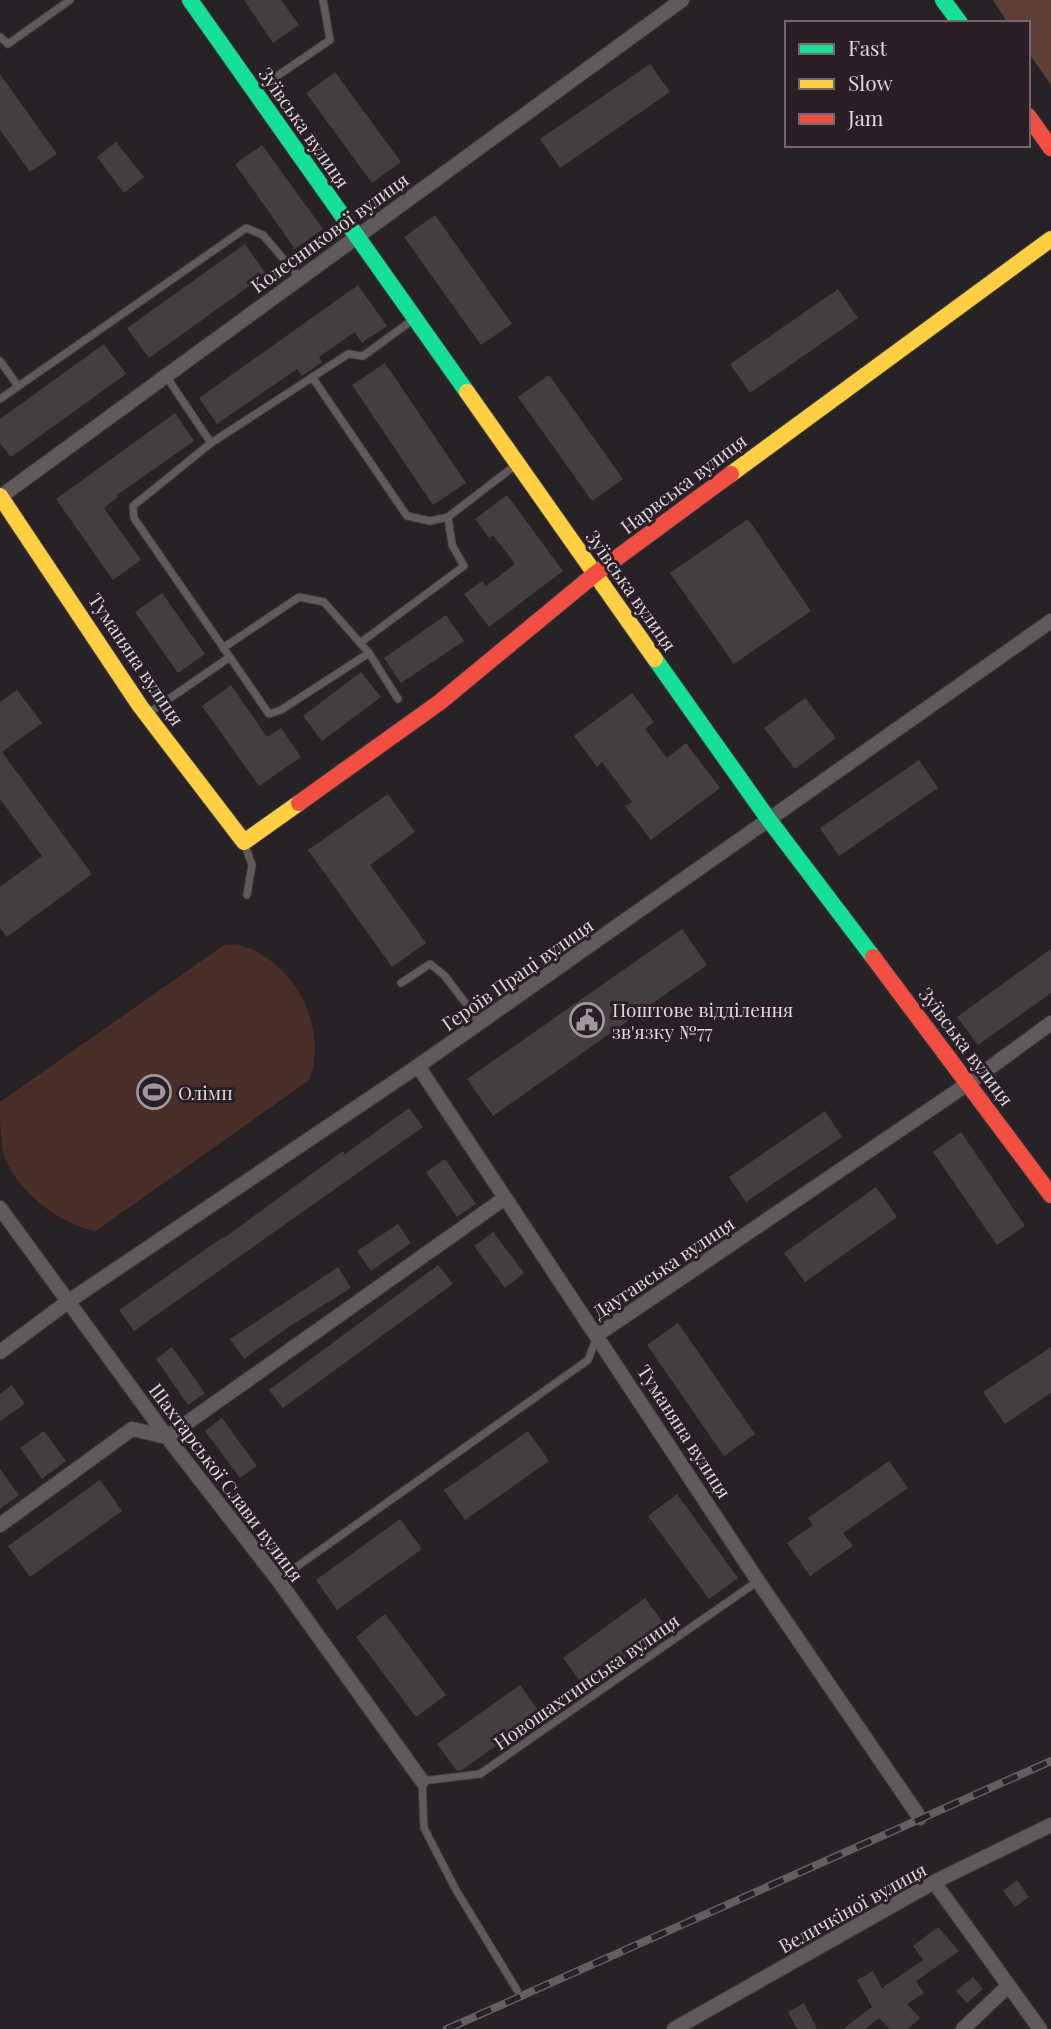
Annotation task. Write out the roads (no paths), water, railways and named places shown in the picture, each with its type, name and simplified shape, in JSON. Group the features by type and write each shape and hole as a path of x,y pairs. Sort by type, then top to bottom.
{"street":[{"name":"Зуївська вулиця","path":"190,0 769,820 1051,1195"},
{"name":"Колесникової вулиця","path":"0,497 682,0"},
{"path":"943,0 959,21"},
{"path":"1030,119 1051,148"},
{"name":"Нарвська вулиця","path":"244,842 440,702 595,574 1051,239"},
{"name":"Туманяна вулиця","path":"0,497 147,714 244,842"},
{"name":"Героїв Праці вулиця","path":"0,1352 69,1301 418,1066 1051,621"},
{"name":"Даугавська вулиця","path":"597,1335 969,1083 1051,1023"},
{"name":"Туманяна вулиця","path":"418,1066 758,1581 920,1818"},
{"path":"0,1525 132,1429 167,1437 505,1198"},
{"name":"Шахтарської Слави вулиця","path":"0,1208 167,1437 278,1580 422,1781"},
{"name":"Величкіної вулиця","path":"674,2029 934,1882 1051,1825"},
{"path":"934,1882 1041,2029"},
{"path":"962,2029 1008,1986"}],"lane":[{"path":"0,37 8,44 70,0"},
{"path":"255,92 330,40 323,0"},
{"path":"0,399 246,228 263,235 299,277"},
{"path":"369,653 281,710 269,714 134,518 133,506 211,443 348,354 363,356 414,318"},
{"path":"0,361 18,387"},
{"path":"166,375 211,443"},
{"path":"312,377 407,516 430,521 448,517 517,464"},
{"path":"360,643 464,566 452,545 448,517"},
{"path":"223,648 299,597 324,602 369,653 398,699"},
{"path":"147,714 230,657"},
{"path":"244,842 251,865 247,895"},
{"path":"401,983 430,964 444,975 481,1022"},
{"name":"Даугавська вулиця","path":"278,1580 588,1360 597,1335"},
{"name":"Новошахтинська вулиця","path":"422,1781 480,1774 758,1581"},
{"path":"422,1781 424,1828 456,1890 517,1990"}],"railway":[{"path":"447,2029 1051,1761"}],"place":[{"name":"Поштове відділення зв'язку №77","path":"587,1020"},
{"name":"Олімп","path":"154,1092"}]}
